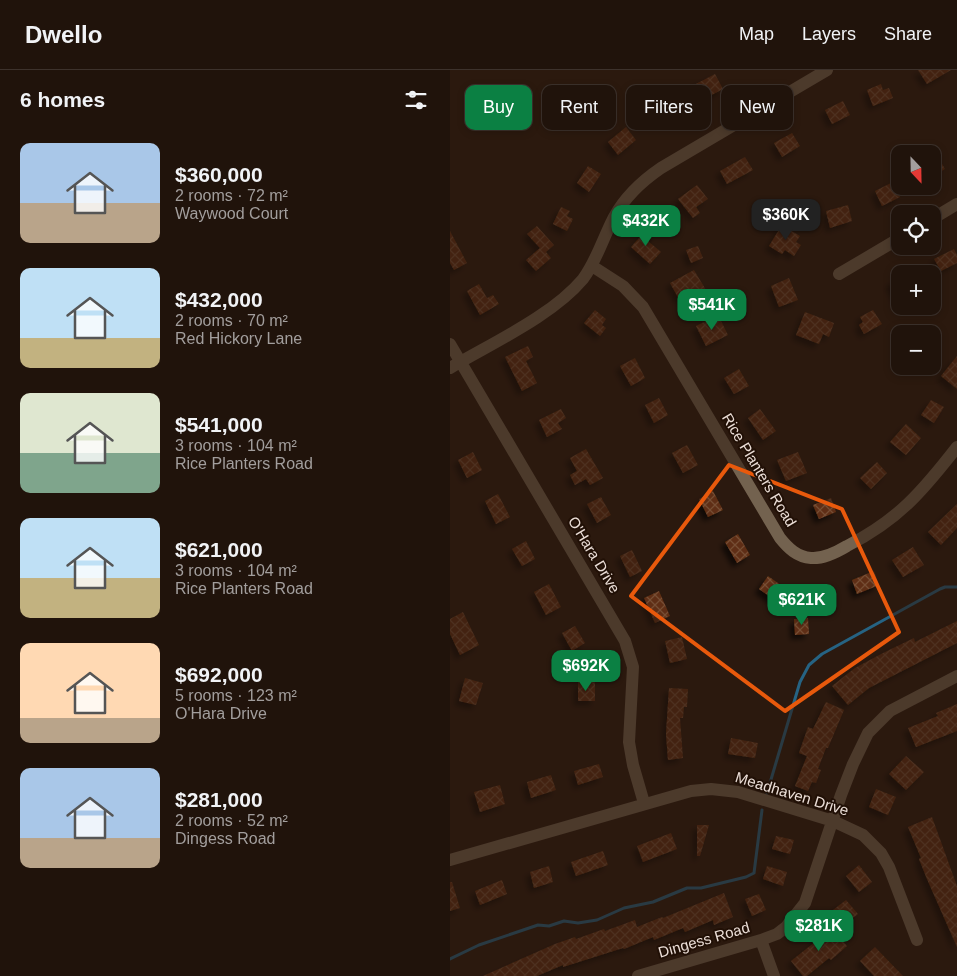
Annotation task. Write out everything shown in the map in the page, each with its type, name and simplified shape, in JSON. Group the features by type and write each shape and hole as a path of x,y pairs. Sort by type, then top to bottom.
{"street":[{"path":"455,365 558,303 574,288 592,266 622,204 648,177 827,70"},
{"path":"941,214 957,204"},
{"path":"839,274 891,243"},
{"name":"Rice Planters Road","path":"592,266 623,286 643,307 780,538 786,547 800,556 820,558 839,550 882,526 901,512 919,494 957,447"},
{"name":"O'Hara Drive","path":"450,344 455,365 624,641 633,667 629,742 633,765 644,803"},
{"name":"Dingess Road","path":"638,976 761,940 777,934 786,926 805,903 853,764 868,733 890,711 957,676"},
{"name":"Meadhaven Drive","path":"450,860 692,790 719,789 738,792 833,821 862,835 881,853 896,882 917,940"},
{"path":"761,940 774,976"}],"highlighted area":[{"path":"729,465 842,509 899,632 785,711 631,596"}],"building":[{"path":"918,70 951,70 927,84"},
{"path":"715,74 721,85 721,90 711,95 711,85 694,85"},
{"path":"881,84 883,90 889,88 893,98 873,106 867,90"},
{"path":"843,101 850,115 832,124 825,110"},
{"path":"626,127 626,130 628,130 636,140 618,155 608,142"},
{"path":"792,133 800,146 782,157 774,143"},
{"path":"745,157 753,170 727,184 720,171"},
{"path":"941,162 945,169 941,171"},
{"path":"588,166 601,174 589,192 577,183"},
{"path":"891,183 891,195 899,195 900,197 882,206 875,191"},
{"path":"697,185 708,199 696,207 700,213 693,218 678,199"},
{"path":"848,205 852,221 830,228 826,211"},
{"path":"561,207 570,211 567,216 573,219 567,231 553,224"},
{"path":"782,225 800,236 796,242 801,245 794,256 785,250 782,254 769,246"},
{"path":"537,226 554,245 546,252 551,258 536,271 526,260 540,248 527,234"},
{"path":"648,228 654,234 648,241 661,252 650,264 631,247"},
{"path":"450,231 467,263 454,270 450,263"},
{"path":"698,246 703,258 691,263 686,250"},
{"path":"954,249 957,255 957,263 941,271 941,265 938,265 934,259"},
{"path":"694,270 706,290 695,296 693,291 679,299 670,283"},
{"path":"789,278 798,300 779,307 771,286"},
{"path":"479,284 487,298 493,295 499,304 480,315 467,291"},
{"path":"595,310 606,319 602,325 606,328 600,336 584,323"},
{"path":"873,310 882,324 864,334 859,325 863,322 860,317"},
{"path":"805,312 834,323 829,337 823,334 819,344 796,335"},
{"path":"712,318 714,323 720,319 728,335 706,346 696,326"},
{"path":"528,346 533,357 526,361 537,383 522,391 505,357"},
{"path":"957,356 957,389 941,376"},
{"path":"635,358 645,378 631,386 620,366"},
{"path":"739,369 749,386 734,394 724,378"},
{"path":"659,398 668,415 654,423 645,405"},
{"path":"931,400 944,407 934,423 921,415"},
{"path":"561,409 566,418 558,423 562,429 547,437 539,420"},
{"path":"760,409 776,431 763,440 748,418"},
{"path":"906,424 921,438 906,455 890,442"},
{"path":"687,445 698,465 683,473 672,453"},
{"path":"586,449 603,478 590,485 586,479 575,485 570,475 577,471 570,458"},
{"path":"473,452 482,470 467,478 458,460"},
{"path":"798,452 807,473 786,481 777,460"},
{"path":"877,462 887,473 871,489 860,478"},
{"path":"713,491 723,510 708,517 699,499"},
{"path":"498,494 510,517 496,524 485,501"},
{"path":"601,497 611,515 597,523 587,504"},
{"path":"831,498 836,512 819,519 813,505"},
{"path":"957,504 957,528 941,545 928,532"},
{"path":"738,534 750,555 737,563 725,542"},
{"path":"526,541 535,559 522,566 512,549"},
{"path":"913,547 924,565 903,577 892,560"},
{"path":"632,550 642,571 630,577 620,556"},
{"path":"874,571 879,585 857,594 852,580"},
{"path":"768,576 785,588 776,601 759,589"},
{"path":"549,584 561,607 546,615 534,592"},
{"path":"659,591 670,616 655,623 644,598"},
{"path":"807,591 828,591 827,607 807,607"},
{"path":"463,612 479,645 460,655 450,634 450,619"},
{"path":"808,618 809,634 795,635 794,619"},
{"path":"957,621 957,643 869,688 848,705 832,686 855,668 883,653 914,638 915,642"},
{"path":"575,626 585,643 572,651 562,633"},
{"path":"682,637 687,659 670,663 665,641"},
{"path":"465,678 483,683 476,705 459,701"},
{"path":"578,682 595,682 595,701 578,701"},
{"path":"669,688 688,689 687,707 684,707 683,718 680,718 683,758 668,760 666,734"},
{"path":"826,702 844,710 828,748 826,748 818,769 821,770 816,783 812,782 808,791 795,786 807,756 799,753 808,727 813,729"},
{"path":"957,704 957,731 916,747 908,728 938,716 936,713"},
{"path":"731,738 758,743 755,758 728,754"},
{"path":"906,756 924,772 906,790 889,774"},
{"path":"599,764 603,777 578,785 574,771"},
{"path":"551,775 556,790 531,798 527,782"},
{"path":"500,785 505,804 480,812 474,792"},
{"path":"876,789 896,797 888,815 869,807"},
{"path":"932,817 957,886 957,947 927,879 919,859 921,858 908,827"},
{"path":"697,825 709,825 700,856 697,856"},
{"path":"671,833 677,849 643,862 637,846"},
{"path":"776,836 794,840 790,854 772,849"},
{"path":"603,851 608,865 576,876 571,862"},
{"path":"859,865 872,882 859,892 846,876"},
{"path":"549,866 553,882 534,888 530,872"},
{"path":"767,866 787,872 783,886 763,879"},
{"path":"502,880 507,894 480,905 475,891"},
{"path":"450,882 452,882 460,908 450,911"},
{"path":"724,893 733,917 714,925 713,920 685,932 683,928 654,940 653,937 624,949 563,967 563,965 537,976 483,976 575,937 576,939 604,929 605,931 635,920 637,927"},
{"path":"759,894 766,910 752,916 745,899"},
{"path":"846,900 858,914 845,924 833,910"},
{"path":"831,927 847,946 831,960 829,958 807,976 803,976 791,961"},
{"path":"875,947 903,976 874,976 860,961"}],"waterway":[{"path":"767,793 800,682 809,665 822,654 940,589 957,587"},
{"path":"450,959 479,945 538,925 549,926 564,921 578,923 597,920 624,908 653,902 687,888 701,888 746,877 754,873 762,810"}]}
